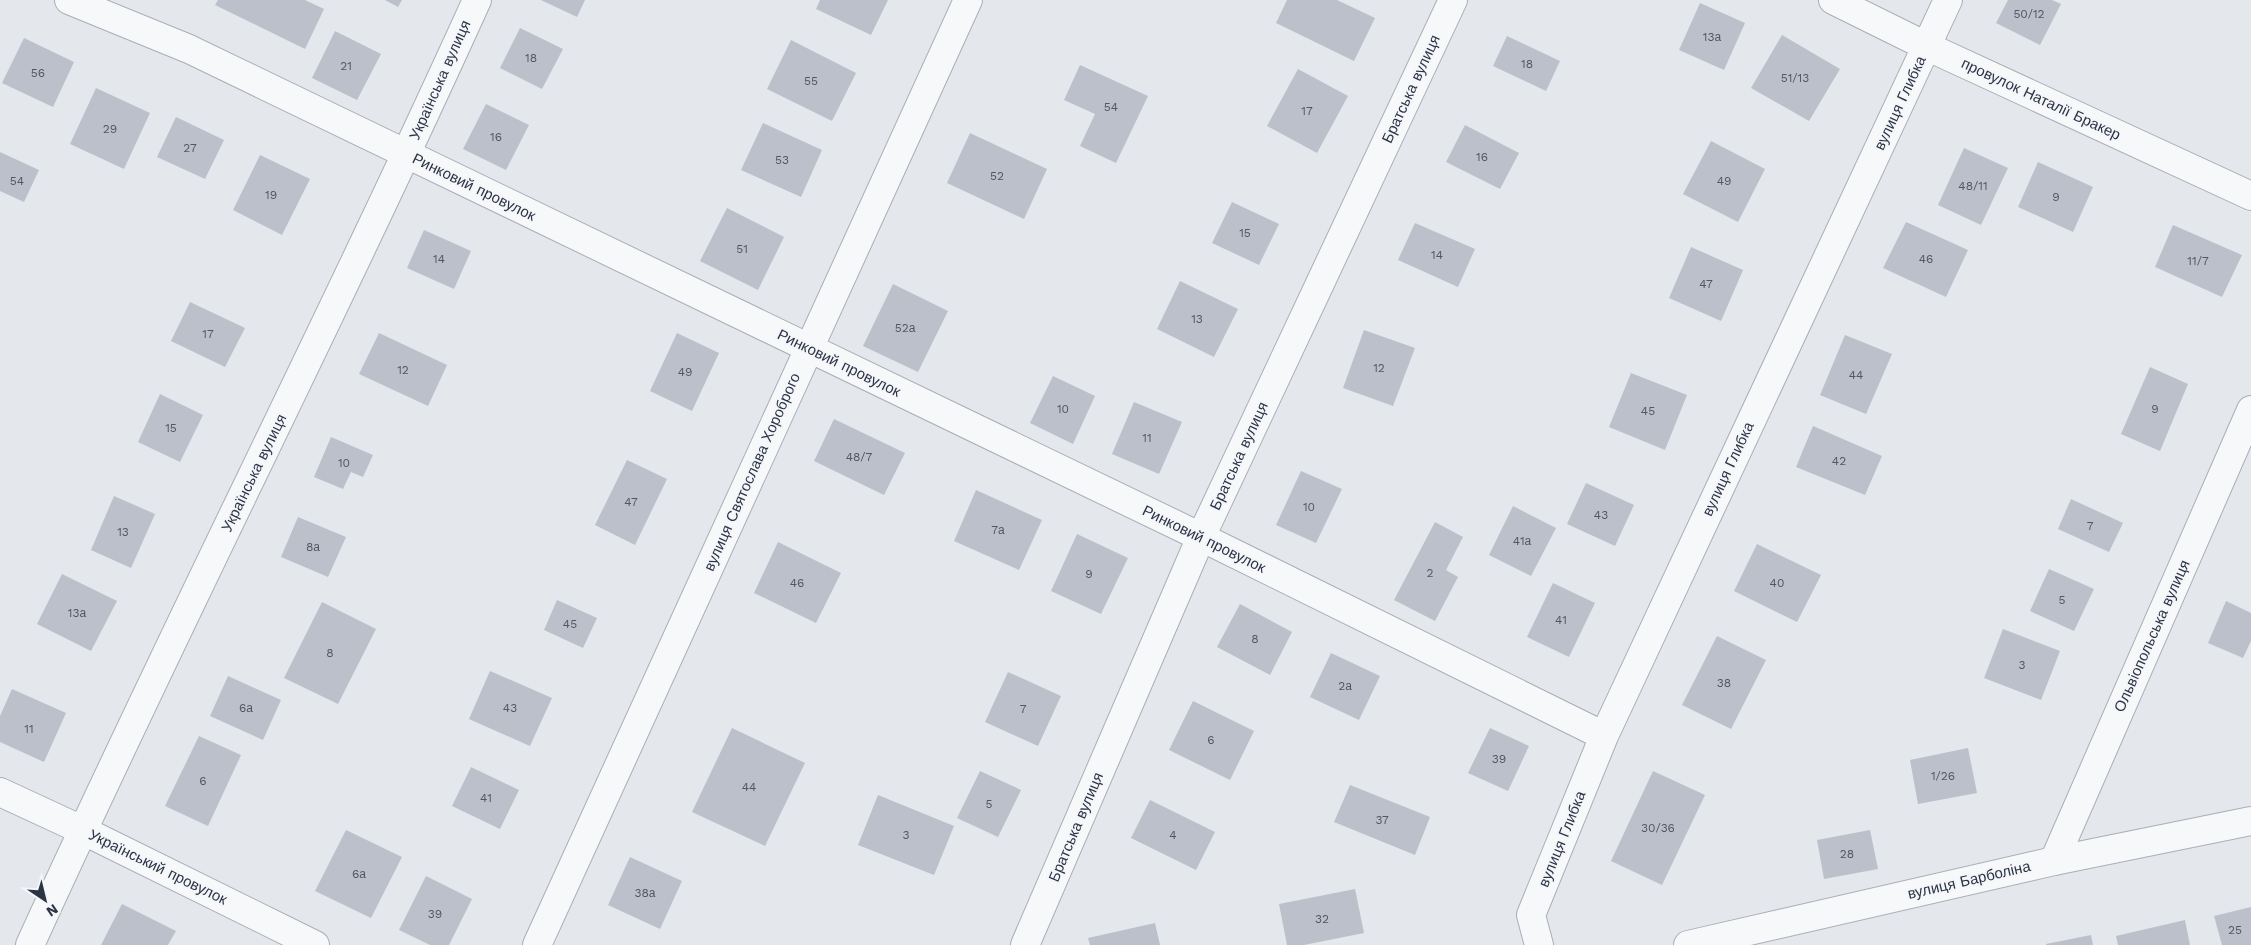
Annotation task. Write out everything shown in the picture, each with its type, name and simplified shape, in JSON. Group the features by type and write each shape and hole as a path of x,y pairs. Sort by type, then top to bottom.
{"street":[{"name":"Ринковий провулок","path":"69,0 189,49 1200,537 1604,736"},
{"name":"Українська вулиця","path":"30,945 82,830 407,154 476,0"},
{"name":"вулиця Святослава Хороброго","path":"537,945 968,0"},
{"name":"Братська вулиця","path":"1025,945 1200,537 1452,0"},
{"name":"провулок Наталії Бракер","path":"1833,0 1926,46 2251,196"},
{"name":"вулиця Глибка","path":"1538,945 1531,915 1604,736 1948,0"},
{"name":"Ольвіопольська вулиця","path":"2054,861 2251,410"},
{"name":"Український провулок","path":"0,792 82,830 316,945"},
{"name":"вулиця Барболіна","path":"1688,945 2054,861 2251,821"}],"building":[{"path":"218,0 305,0 324,9 305,49 215,5"},
{"path":"385,0 402,0 398,7"},
{"path":"541,0 585,0 577,17"},
{"path":"820,0 888,0 871,35 816,9"},
{"path":"1287,0 1337,0 1375,18 1354,61 1276,23"},
{"path":"2008,0 2052,0 2061,4 2040,45 1996,23"},
{"path":"1700,3 1745,23 1724,70 1679,50"},
{"path":"520,28 563,49 542,89 500,68"},
{"path":"335,31 381,54 357,100 312,78"},
{"path":"1782,35 1840,69 1809,121 1751,88"},
{"path":"1507,36 1560,61 1546,91 1493,66"},
{"path":"24,38 74,62 53,107 2,83"},
{"path":"791,40 856,73 832,121 767,89"},
{"path":"1080,65 1148,96 1116,163 1080,146 1095,114 1064,100"},
{"path":"1298,69 1348,96 1317,153 1267,126"},
{"path":"96,88 150,113 124,169 70,144"},
{"path":"486,104 529,125 506,170 463,149"},
{"path":"176,117 224,140 205,179 157,157"},
{"path":"763,123 822,150 801,197 741,170"},
{"path":"1465,125 1519,153 1500,189 1446,162"},
{"path":"970,133 1047,169 1024,219 947,183"},
{"path":"1711,141 1765,169 1738,222 1683,194"},
{"path":"1964,148 2008,168 1981,225 1938,205"},
{"path":"0,152 39,170 24,202 0,191"},
{"path":"260,155 310,179 282,235 233,210"},
{"path":"2038,162 2093,187 2073,232 2018,207"},
{"path":"1232,202 1279,224 1259,265 1212,243"},
{"path":"727,208 784,237 758,290 700,261"},
{"path":"1906,222 1968,250 1946,297 1883,268"},
{"path":"1415,223 1475,249 1458,287 1398,260"},
{"path":"2173,225 2242,255 2222,297 2155,267"},
{"path":"424,230 471,251 454,289 407,268"},
{"path":"1691,247 1743,270 1721,321 1669,298"},
{"path":"1180,281 1238,309 1214,357 1157,329"},
{"path":"893,284 948,311 918,372 863,346"},
{"path":"190,302 245,328 225,367 171,341"},
{"path":"1364,330 1415,348 1393,406 1343,388"},
{"path":"379,333 447,365 428,406 359,374"},
{"path":"677,333 719,353 692,411 650,391"},
{"path":"1845,335 1892,354 1866,414 1820,395"},
{"path":"2150,367 2188,384 2160,451 2121,434"},
{"path":"1631,373 1687,395 1665,450 1609,427"},
{"path":"1053,376 1095,396 1073,444 1030,423"},
{"path":"160,394 203,415 180,462 138,442"},
{"path":"1134,402 1182,422 1159,474 1112,454"},
{"path":"834,419 905,453 884,495 814,461"},
{"path":"1813,426 1882,456 1865,495 1796,467"},
{"path":"331,437 373,455 363,477 351,472 343,489 314,477"},
{"path":"627,460 667,479 635,545 595,525"},
{"path":"1301,471 1342,489 1316,543 1276,525"},
{"path":"1586,483 1634,505 1615,546 1567,524"},
{"path":"976,490 1042,520 1019,570 954,541"},
{"path":"114,496 155,514 131,568 91,550"},
{"path":"2071,499 2123,523 2109,552 2058,529"},
{"path":"1513,506 1556,528 1531,576 1489,555"},
{"path":"298,517 346,537 328,577 281,557"},
{"path":"1435,522 1463,537 1446,570 1458,577 1435,621 1394,600"},
{"path":"1077,534 1128,558 1101,614 1051,591"},
{"path":"778,542 841,573 816,623 754,593"},
{"path":"1757,544 1821,575 1797,622 1734,591"},
{"path":"2049,569 2094,589 2074,631 2030,611"},
{"path":"62,574 117,601 91,651 37,624"},
{"path":"1553,583 1595,603 1569,657 1527,637"},
{"path":"557,600 597,618 583,648 544,630"},
{"path":"2226,601 2251,613 2251,641 2243,658 2208,643"},
{"path":"322,602 376,629 338,704 284,678"},
{"path":"1240,604 1292,632 1270,675 1217,647"},
{"path":"2003,629 2060,651 2041,700 1984,678"},
{"path":"1717,636 1766,660 1731,729 1682,705"},
{"path":"1331,653 1380,676 1359,720 1310,697"},
{"path":"490,671 552,698 530,746 469,719"},
{"path":"1008,672 1061,696 1038,746 985,722"},
{"path":"228,676 281,700 263,740 210,716"},
{"path":"12,689 66,713 44,762 0,742 0,716"},
{"path":"1193,701 1254,731 1230,780 1169,750"},
{"path":"732,728 805,763 765,846 692,812"},
{"path":"1490,728 1529,746 1508,791 1468,773"},
{"path":"199,736 241,755 208,826 165,806"},
{"path":"1968,748 1977,793 1918,804 1910,760"},
{"path":"471,767 519,790 500,829 452,806"},
{"path":"980,771 1021,790 998,837 957,818"},
{"path":"1653,771 1705,795 1662,885 1611,861"},
{"path":"1350,785 1430,817 1415,855 1334,822"},
{"path":"878,795 954,826 934,875 858,845"},
{"path":"1150,800 1215,832 1196,870 1131,838"},
{"path":"346,830 402,857 371,918 315,891"},
{"path":"1870,830 1878,869 1824,879 1817,840"},
{"path":"630,857 682,881 660,929 608,905"},
{"path":"426,876 472,899 449,945 430,945 399,930"},
{"path":"1355,889 1364,933 1304,945 1287,945 1279,904"},
{"path":"122,904 176,931 168,945 101,945"},
{"path":"2251,907 2251,945 2222,945 2214,916"},
{"path":"2185,920 2190,945 2118,945 2116,936"},
{"path":"1155,923 1160,945 1090,945 1088,938"},
{"path":"2091,935 2093,945 2046,945 2046,944"}]}
